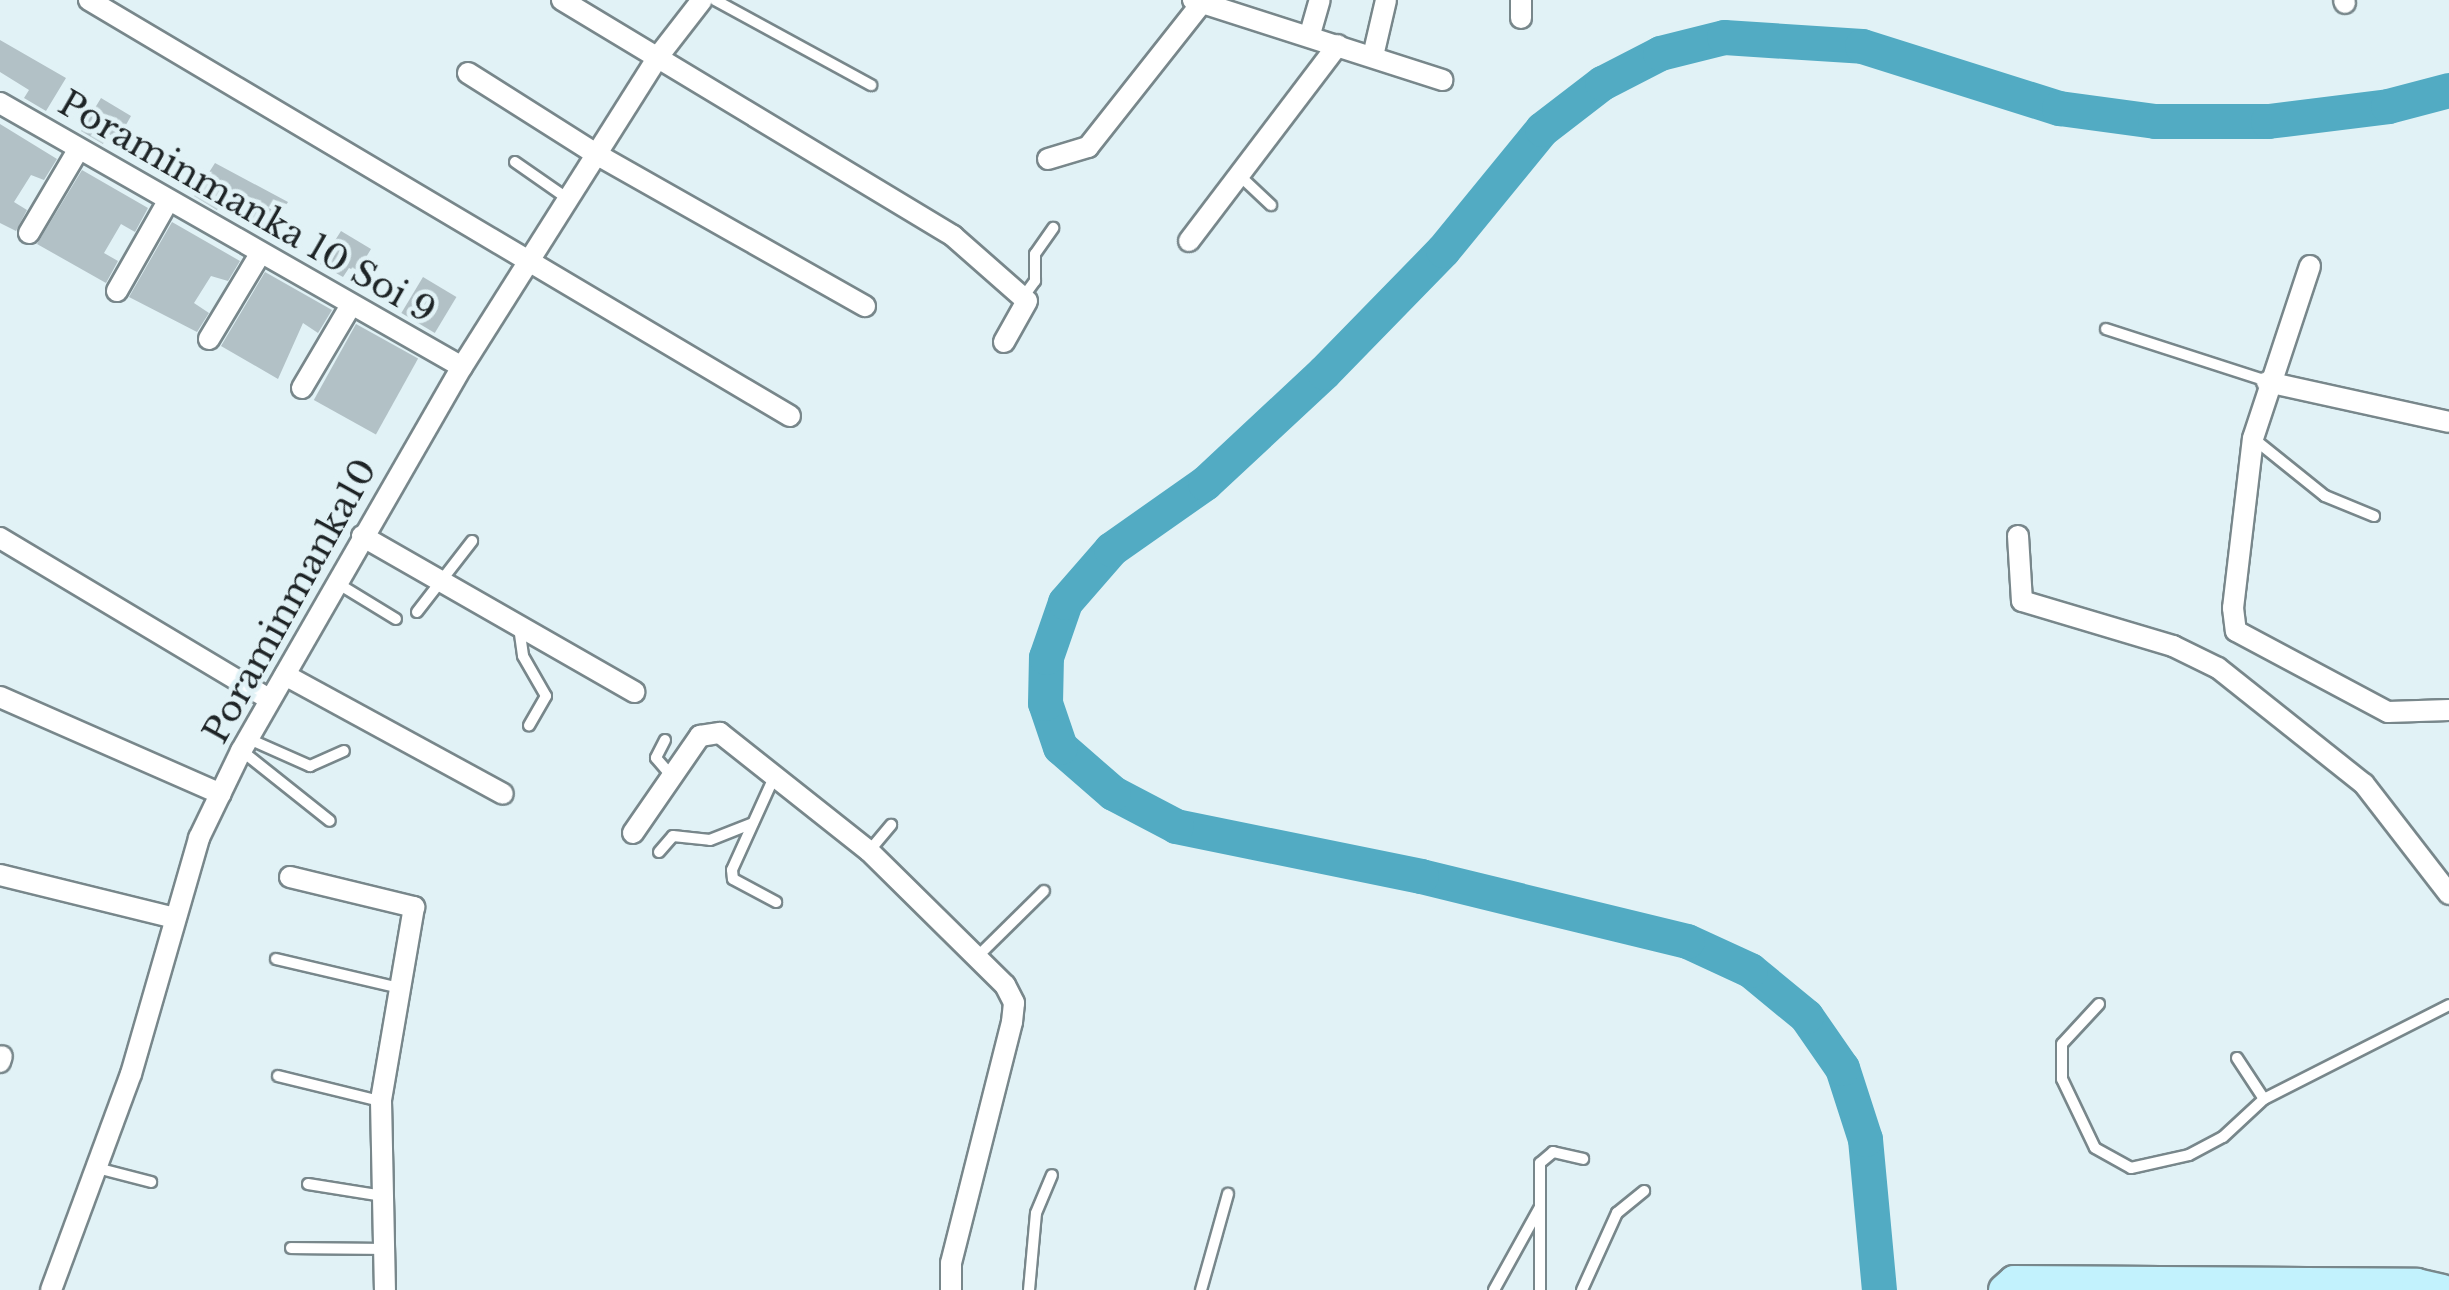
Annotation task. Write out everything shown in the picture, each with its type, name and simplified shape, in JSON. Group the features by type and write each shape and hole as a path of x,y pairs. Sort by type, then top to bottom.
{"main road":[{"path":"2004,1290 2014,1281 2416,1284 2442,1290"}],"street":[{"path":"89,0 790,416"},
{"path":"562,0 954,236 1024,296 1026,306 1004,342"},
{"name":"Poraminmanka10","path":"51,1290 132,1074 175,918 244,744 462,367 657,58 704,0"},
{"path":"1310,34 1320,0"},
{"path":"1374,56 1386,0"},
{"path":"1048,159 1088,147 1200,1 1442,80"},
{"path":"1189,241 1338,46"},
{"path":"468,72 596,154 864,306"},
{"name":"Poraminmanka 10 Soi 9","path":"0,103 167,202 462,367"},
{"path":"29,233 78,150"},
{"path":"117,291 167,202"},
{"path":"209,338 260,254"},
{"path":"2310,266 2268,382 2253,438 2232,608 2236,631 2388,712 2449,710"},
{"path":"302,388 351,305"},
{"path":"2268,382 2449,422"},
{"path":"362,536 634,692"},
{"path":"2018,536 2022,601 2173,646 2218,668 2364,784 2449,894"},
{"path":"0,538 270,699"},
{"path":"286,675 504,794"},
{"path":"0,697 221,794"},
{"path":"632,833 710,730 776,774 869,851 976,958 1014,1003 951,1262 952,1290"},
{"path":"0,875 175,918"},
{"path":"290,877 414,906 396,987 381,1101 385,1290"}],"lane":[{"path":"704,0 871,85"},
{"path":"514,162 568,198"},
{"path":"1238,174 1271,205"},
{"path":"1024,296 1034,281 1035,254 1053,228"},
{"path":"2106,329 2268,382"},
{"path":"2253,438 2326,496 2374,516"},
{"path":"417,612 472,542"},
{"path":"336,583 396,619"},
{"path":"519,626 523,656 546,696 530,725"},
{"path":"665,740 656,758 672,776"},
{"path":"244,744 310,766 344,751"},
{"path":"244,744 330,821"},
{"path":"776,774 733,879 776,902"},
{"path":"659,852 673,836 710,840 754,822"},
{"path":"869,851 891,825"},
{"path":"976,958 1044,891"},
{"path":"276,959 396,987"},
{"path":"2099,1004 2062,1044 2062,1078 2095,1148 2117,1164 2158,1165 2189,1156 2223,1137 2264,1099 2449,1005"},
{"path":"2237,1058 2264,1099"},
{"path":"278,1076 381,1101"},
{"path":"1540,1290 1545,1155 1583,1158"},
{"path":"96,1168 150,1182"},
{"path":"1030,1290 1036,1213 1052,1176"},
{"path":"308,1184 382,1196"},
{"path":"1582,1290 1617,1212 1644,1191"},
{"path":"1201,1290 1228,1194"},
{"path":"1494,1290 1541,1206"},
{"path":"291,1248 384,1249"}],"building":[{"path":"0,40 66,78 46,111 24,98 29,90 0,72"},
{"path":"101,98 131,116 118,139 109,134 103,144 81,131"},
{"path":"0,124 57,159 44,180 31,175 14,202 27,210 16,231 0,223"},
{"path":"215,163 288,202 267,236 223,199 217,210 194,196"},
{"path":"82,170 148,208 135,232 121,224 104,253 118,261 106,283 37,244"},
{"path":"172,222 240,261 228,281 211,276 194,303 209,313 197,332 129,297"},
{"path":"341,231 371,249 357,272 349,268 343,277 320,264"},
{"path":"265,272 332,310 318,333 303,323 278,379 221,346"},
{"path":"423,277 456,297 435,333 401,313"},
{"path":"356,324 418,358 376,435 314,400"}],"waterway":[{"path":"1879,1290 1865,1139 1842,1068 1806,1016 1750,970 1687,941 1421,876 1176,826 1113,793 1060,747 1045,703 1046,657 1065,602 1111,549 1205,483 1324,372 1443,250 1542,129 1602,83 1660,53 1724,37 1862,46 2059,108 2155,121 2268,121 2388,106 2449,90"}]}
